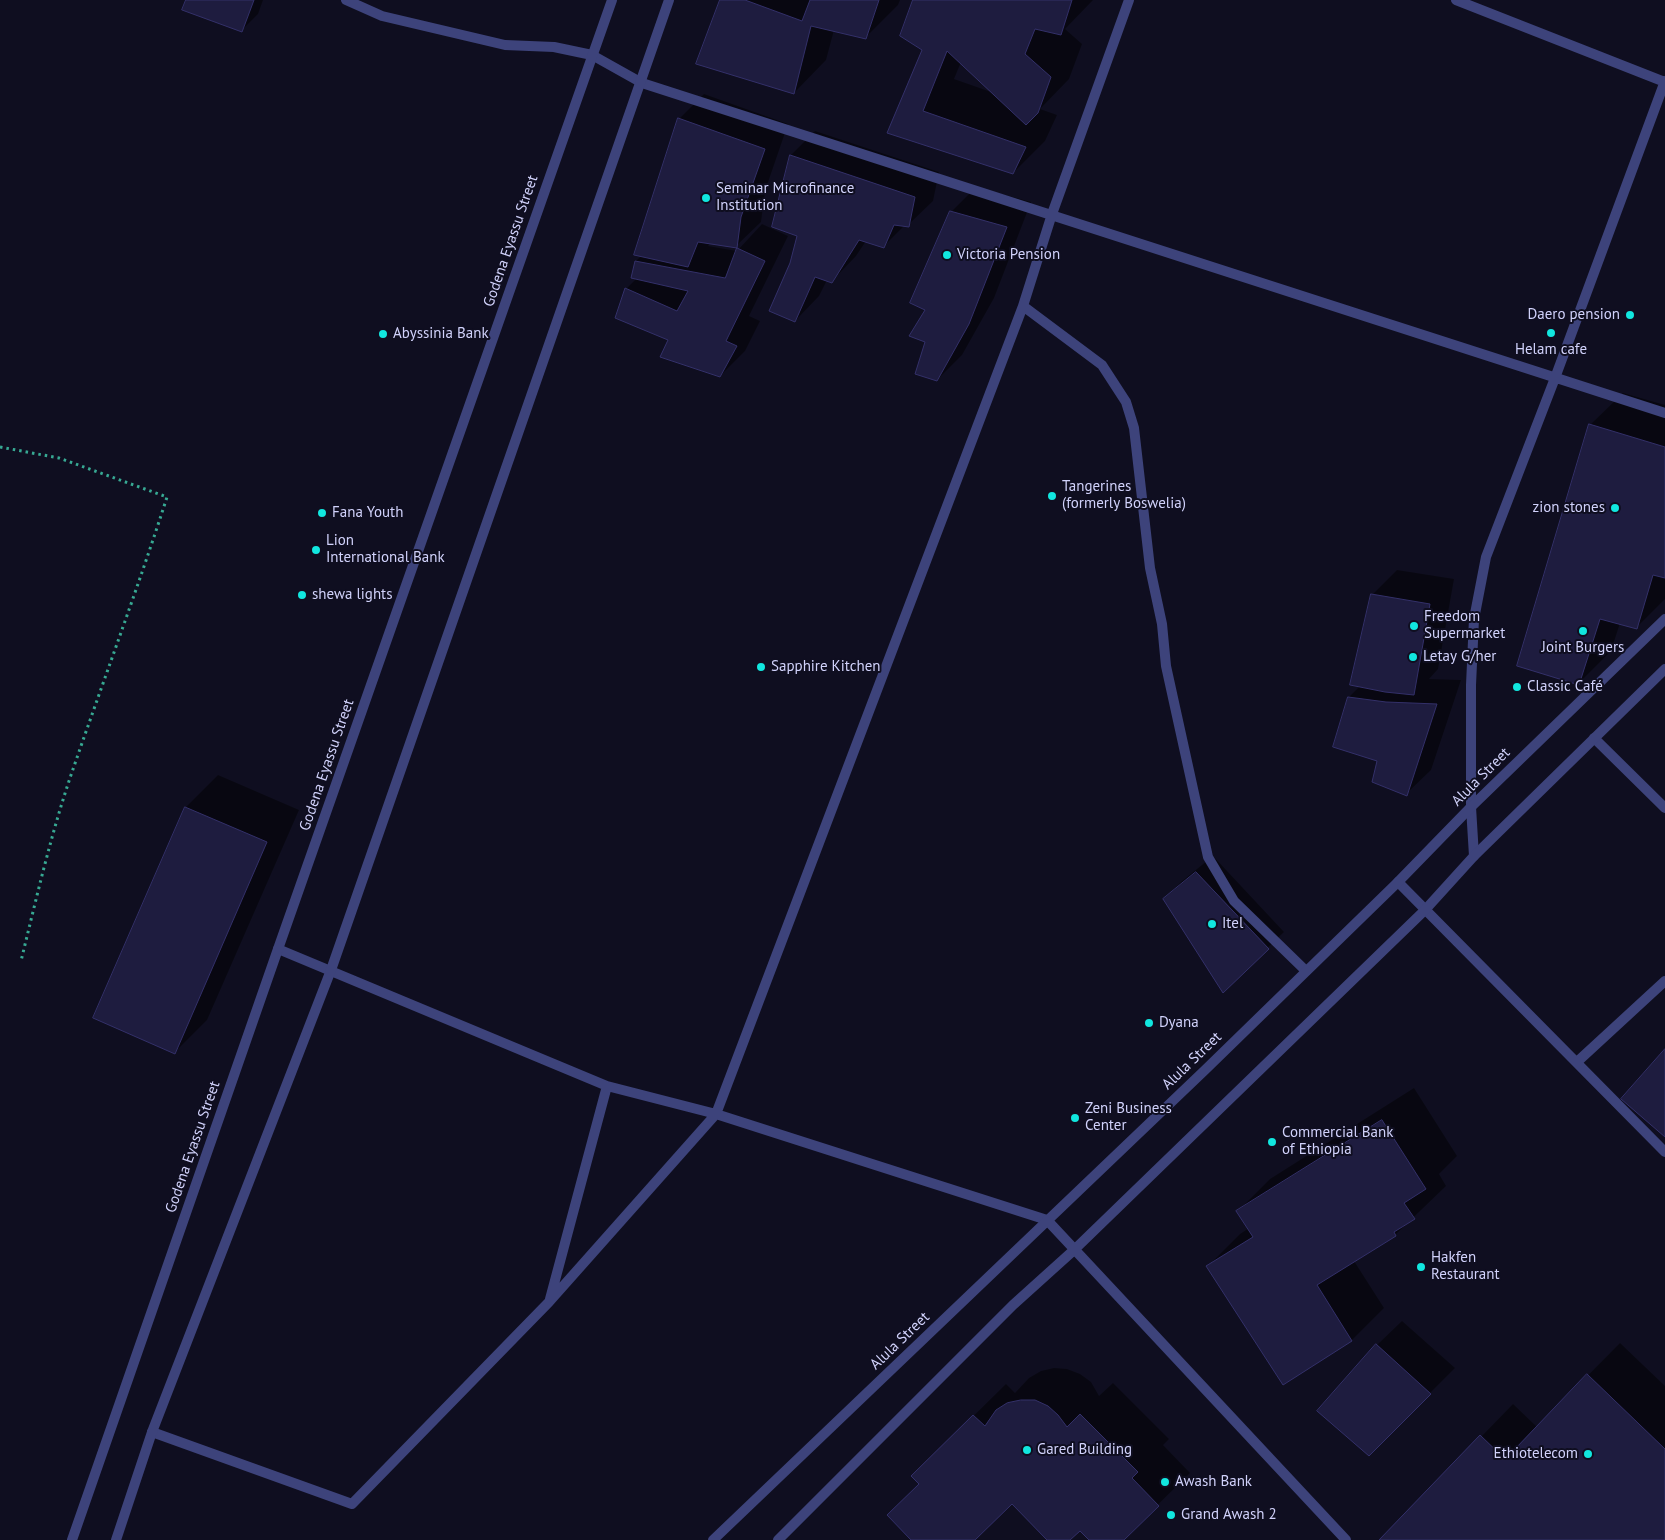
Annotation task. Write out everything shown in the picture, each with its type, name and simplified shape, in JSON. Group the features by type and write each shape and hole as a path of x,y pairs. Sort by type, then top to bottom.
{"street":[{"path":"346,0 382,16 505,45 554,47 592,55 642,83 1052,214 1665,414"},
{"name":"Godena Eyassu Street","path":"72,1540 612,0"},
{"path":"116,1540 152,1432 331,970 670,0"},
{"path":"152,1432 352,1504 549,1302 716,1114 1023,306 1052,214 1129,0"},
{"path":"1456,0 1665,82 1486,557 1474,619 1471,685 1471,807 1474,856"},
{"path":"1023,306 1102,365 1126,402 1134,428 1150,568 1162,624 1166,666 1208,857 1234,901 1306,971"},
{"name":"Alula Street","path":"713,1540 1398,882 1471,807 1665,619"},
{"path":"778,1540 1013,1304 1074,1250 1425,910 1474,856 1665,669"},
{"path":"1594,738 1665,808"},
{"path":"1398,882 1665,1152"},
{"path":"278,949 607,1086 716,1114 1047,1220 1346,1540"},
{"path":"1577,1062 1665,981"},
{"path":"549,1302 607,1086"}],"path":[{"path":"0,447 59,458 167,497 143,572 70,779 45,864 21,961"}],"building":[{"path":"186,0 254,0 242,32 182,10"},
{"path":"720,0 745,0 802,21 810,0 879,0 866,39 811,26 794,94 696,64"},
{"path":"913,0 1072,0 1061,35 1035,29 1025,54 1051,77 1038,113 1026,125 947,51 923,111 1026,147 1013,174 887,133 922,50 900,36"},
{"path":"678,118 765,149 741,217 737,248 698,242 688,267 634,255"},
{"path":"790,155 915,197 909,227 894,225 884,248 859,240 832,283 815,277 795,322 769,311 790,263 797,236 772,227"},
{"path":"950,211 1007,227 969,324 937,381 915,374 925,342 909,336 925,310 910,303"},
{"path":"737,248 765,261 726,341 737,346 720,377 660,357 668,340 615,318 625,288 677,311 688,291 631,278 635,261 725,278"},
{"path":"1589,424 1665,447 1665,578 1653,575 1637,629 1600,619 1579,685 1517,666"},
{"path":"1371,594 1430,604 1414,695 1385,692 1350,685"},
{"path":"1348,697 1386,702 1437,704 1407,796 1372,782 1377,761 1333,747"},
{"path":"185,807 267,842 175,1054 93,1018"},
{"name":"Itel","path":"1196,872 1269,949 1223,993 1163,899"},
{"path":"1665,1049 1665,1137 1621,1099"},
{"path":"1382,1120 1426,1189 1404,1203 1415,1219 1394,1232 1396,1236 1317,1285 1352,1341 1283,1385 1206,1266 1253,1237 1236,1211"},
{"path":"1376,1344 1431,1394 1369,1456 1317,1411"},
{"name":"Ethiotelecom","path":"1587,1374 1665,1449 1665,1540 1379,1540 1480,1435 1505,1459"},
{"name":"Gared Building","path":"1035,1400 1048,1406 1067,1427 1080,1414 1138,1472 1132,1478 1159,1506 1124,1540 1089,1540 1080,1531 1070,1540 1047,1540 1012,1504 975,1540 911,1540 887,1515 919,1484 911,1476 973,1415 985,1426 996,1410 1007,1403"}],"place":[{"name":"Seminar Microfinance Institution","path":"706,198"},
{"name":"Victoria Pension","path":"947,255"},
{"name":"Daero pension","path":"1630,315"},
{"name":"Helam cafe","path":"1551,333"},
{"name":"Abyssinia Bank","path":"383,334"},
{"name":"Tangerines (formerly Boswelia)","path":"1052,496"},
{"name":"zion stones","path":"1615,508"},
{"name":"Fana Youth","path":"322,513"},
{"name":"Lion International Bank","path":"316,550"},
{"name":"shewa lights","path":"302,595"},
{"name":"Freedom Supermarket","path":"1414,626"},
{"name":"Joint Burgers","path":"1583,631"},
{"name":"Letay G/her","path":"1413,657"},
{"name":"Sapphire Kitchen","path":"761,667"},
{"name":"Classic Café","path":"1517,687"},
{"name":"Itel","path":"1212,924"},
{"name":"Dyana","path":"1149,1023"},
{"name":"Zeni Business Center","path":"1075,1118"},
{"name":"Commercial Bank of Ethiopia","path":"1272,1142"},
{"name":"Hakfen Restaurant","path":"1421,1267"},
{"name":"Gared Building","path":"1027,1450"},
{"name":"Ethiotelecom","path":"1588,1454"},
{"name":"Awash Bank","path":"1165,1482"},
{"name":"Grand Awash 2","path":"1171,1515"}]}
